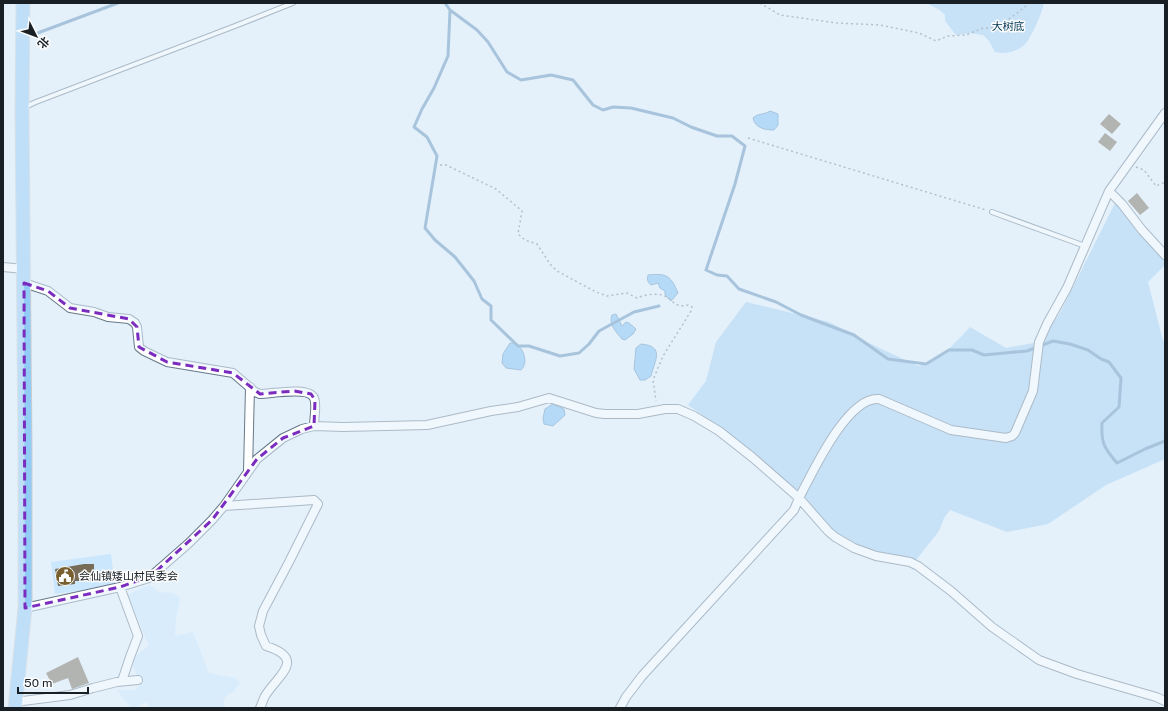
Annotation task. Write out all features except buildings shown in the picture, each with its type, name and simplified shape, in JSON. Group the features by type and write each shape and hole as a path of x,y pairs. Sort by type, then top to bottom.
{"main road":[{"path":"15,705 24,608 23,3"}],"street":[{"path":"620,708 626,697 642,676 794,510 799,498 836,432 852,412 864,402 879,399 951,430 1009,437 1015,433 1033,391 1039,342 1047,324 1068,288 1109,191 1165,113"},
{"path":"1109,191 1122,204 1142,230 1165,255"},
{"path":"3,267 24,276 48,291 70,308 94,312 108,317 130,319 137,327 139,347 156,357 176,364 233,373 255,392 260,394 294,391 305,391 311,394 315,400 314,426"},
{"path":"248,471 250,387"},
{"path":"24,608 120,587 151,576 189,543 224,506 257,459 283,438 302,429 314,426 342,427 427,425 490,411 518,407 549,398 596,413 605,414 638,414 672,408 684,410 719,431 752,457 799,498 835,537 854,548 876,556 910,562 918,566 992,627 1040,660 1077,674 1165,701"},
{"path":"224,506 314,500 318,504 263,611 259,623 260,635 266,646 282,652 287,661 286,668 266,696 260,708"},
{"path":"120,587 138,636 122,681"},
{"path":"15,705 70,695 122,681 138,680"}],"lane":[{"path":"22,109 36,102 293,3"},
{"path":"992,212 1086,246"}],"path":[{"path":"760,3 780,15 837,23 880,24 919,34 936,41 948,36 966,35 983,28 992,28 1001,25 1026,7 1027,3"},
{"path":"748,138 992,212"},
{"path":"1128,164 1144,170 1156,186 1165,182"},
{"path":"440,165 446,165 496,189 522,211 518,234 525,240 537,244 550,264 557,271 596,292 607,296 627,293 637,298 645,295 663,295 673,303 692,307 663,356 653,380 657,411"}],"highlighted area":[{"path":"24,283 48,291 70,308 129,319 137,327 139,347 167,362 233,373 260,394 294,391 311,394 315,400 314,426 283,438 257,459 212,520 151,576 120,587 25,608"}],"shaded area":[{"path":"770,111 778,114 778,125 774,130 761,128 756,124 753,118 757,115"},
{"path":"648,275 664,275 668,277 678,293 671,301 665,295 665,291 660,288 658,283 650,284 647,278"},
{"path":"616,314 622,326 626,322 636,329 633,334 625,340 622,339 612,325 612,315"},
{"path":"510,343 518,346 523,353 525,362 524,367 521,370 506,368 502,363 503,354"},
{"path":"641,344 649,345 656,351 656,360 651,376 645,380 640,380 634,369 636,348"},
{"path":"553,404 564,409 565,415 553,426 544,424 543,418 545,409"},
{"path":"111,554 115,586 55,594 51,562"},
{"path":"150,585 159,592 173,593 180,598 176,619 175,636 193,632 209,673 235,678 240,682 233,692 227,695 223,702 226,708 150,708 147,702 131,708 117,690 135,690 140,685 131,659 149,646 128,595"}],"green space":[{"name":"大树底","path":"927,3 1044,3 1035,27 1025,44 1015,51 1002,53 995,52 989,41 983,35 970,33 956,35 945,21 945,15"},
{"path":"1115,203 1165,255 1165,265 1148,282 1165,344 1165,459 1106,485 1048,524 1007,532 950,510 944,518 939,531 916,560 868,550 830,529 805,498 731,436 688,405 706,381 716,342 746,302 829,322 918,366 934,360 947,351 970,327 1006,348 1039,342 1060,313"}],"waterway":[{"path":"35,34 118,3"},
{"path":"445,3 450,10 448,56 414,127 427,137 437,156 425,228 435,240 455,257 474,281 482,299 491,306 491,320 518,346 529,346 560,356 579,353 589,344 599,331 634,312 659,306"},
{"path":"450,10 477,30 488,42 507,72 521,80 551,75 573,80 593,105 603,110 613,107 631,108 673,118 691,127 717,136 732,136 745,146 735,184 706,270 717,275 727,276 739,289 776,302 801,315 854,335 888,359 926,364 949,350 972,350 984,355 1027,351 1053,341 1070,344 1088,350 1101,359 1109,362 1121,378 1119,407 1102,423 1104,445 1117,463 1165,441"}],"place":[{"name":"会仙镇矮山村民委会","path":"65,576"}]}
